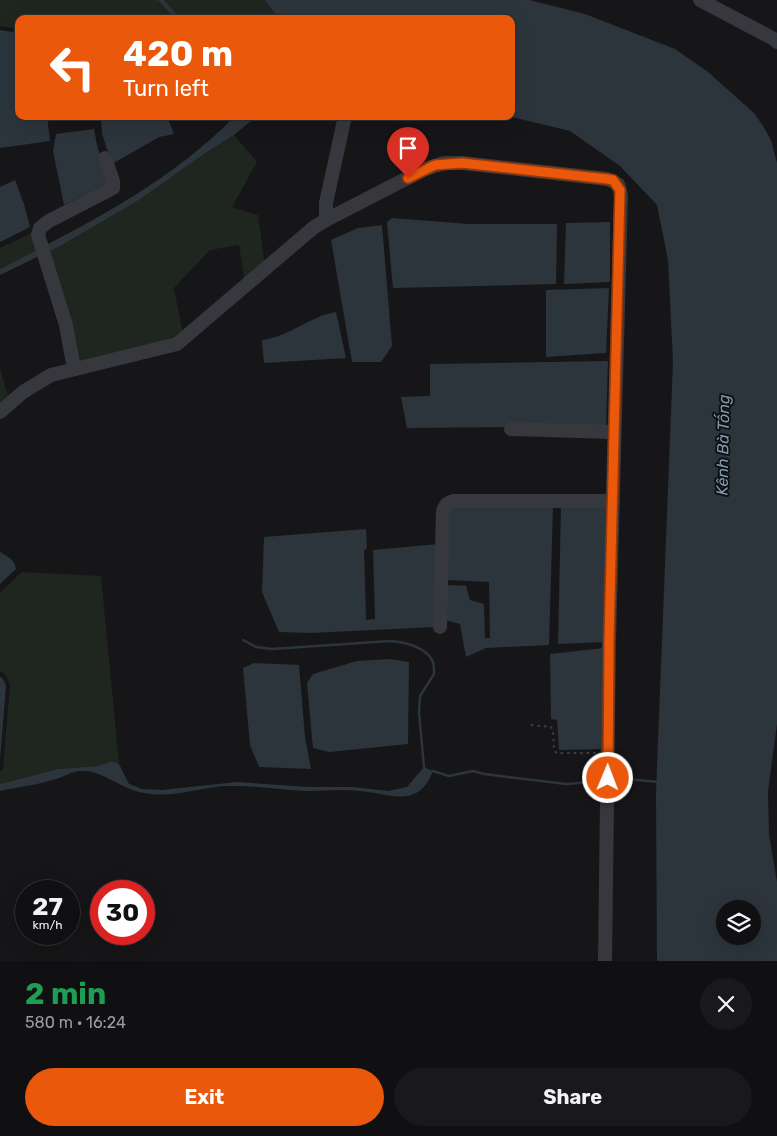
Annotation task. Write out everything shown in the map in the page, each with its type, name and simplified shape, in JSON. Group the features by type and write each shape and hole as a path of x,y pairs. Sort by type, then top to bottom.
{"street":[{"path":"700,0 777,42"},
{"path":"326,220 326,203 345,120"},
{"path":"74,369 66,325 38,235 40,228 49,221 113,188 113,181 105,158"},
{"path":"0,412 23,392 56,373 177,344 313,228 425,169 444,164 472,164 613,180 618,184 621,195 613,432 605,961"},
{"path":"511,429 613,432"},
{"path":"440,627 443,511 444,506 448,503 454,501 613,501"}],"path":[{"path":"531,725 551,727 553,730 554,751 557,753 608,759"}],"shaded area":[{"path":"0,0 158,0 171,15 15,15 15,28 0,26"},
{"path":"164,0 265,0 276,15 177,15"},
{"path":"234,135 257,162 232,207 258,215 265,265 245,283 239,245 210,250 174,288 183,335 76,365 46,252 62,245 139,200"},
{"path":"34,232 37,250 0,269 0,248"},
{"path":"0,369 9,399 0,407"},
{"path":"22,572 101,576 119,764 111,761 99,766 58,769 0,784 10,685 6,675 0,671 0,593"}],"water":[{"path":"158,0 164,0 177,15 171,15"},
{"name":"Kênh Bà Tống","path":"265,0 529,0 585,14 675,49 708,72 754,113 771,140 777,163 777,724 768,791 769,835 777,882 777,961 657,961 656,793 673,362 668,260 657,205 620,166 570,131 515,118 515,15 276,15"},
{"path":"0,30 15,32 15,120 47,120 50,141 0,148"},
{"path":"101,120 169,120 174,134 159,137 112,164 102,134"},
{"path":"231,120 252,120 234,135 139,200 62,245 0,275 0,269 93,220 154,183 209,140"},
{"path":"94,129 108,183 64,205 53,151 56,134"},
{"path":"15,180 30,227 0,242 0,187"},
{"path":"392,218 469,224 557,224 556,284 393,288 387,222"},
{"path":"610,222 610,282 564,284 566,223"},
{"path":"382,225 392,346 381,362 352,362 331,240 358,228"},
{"path":"609,288 606,353 546,357 546,290"},
{"path":"336,312 346,358 264,363 262,340 281,335 326,314"},
{"path":"608,361 606,426 407,428 401,397 430,396 430,364"},
{"path":"454,505 553,506 549,645 486,648 466,657 460,624 445,620 446,585 466,586 470,600 484,604 485,638 490,638 489,582 446,580 447,515"},
{"path":"561,506 609,507 605,642 558,644"},
{"path":"366,529 367,548 364,550 366,620 375,619 373,550 439,544 434,627 311,633 279,632 262,592 264,537"},
{"path":"0,552 12,561 16,569 0,584"},
{"path":"604,648 603,749 559,750 557,720 551,719 550,654"},
{"path":"390,659 409,662 408,744 329,752 313,748 307,683 313,674 357,661"},
{"path":"254,663 299,665 305,737 311,769 259,767 250,745 243,668"},
{"path":"0,677 6,686 0,759"},
{"path":"111,761 119,764 129,784 142,789 162,790 237,782 307,787 353,787 388,791 407,787 424,767 433,771 429,780 420,790 408,796 389,796 353,790 306,791 234,786 156,794 136,791 98,774 80,771 42,783 0,791 0,784 58,769 99,766"}],"waterway":[{"path":"243,640 256,647 272,649 390,641 408,644 426,653 433,662 434,674 420,696 419,712 424,767"},
{"path":"433,771 449,776 473,771 566,784 604,781"},
{"path":"612,780 625,779 659,782"}],"route":[{"path":"408,178 435,165 462,163 613,180 618,184 620,190 613,432 608,778"}]}
